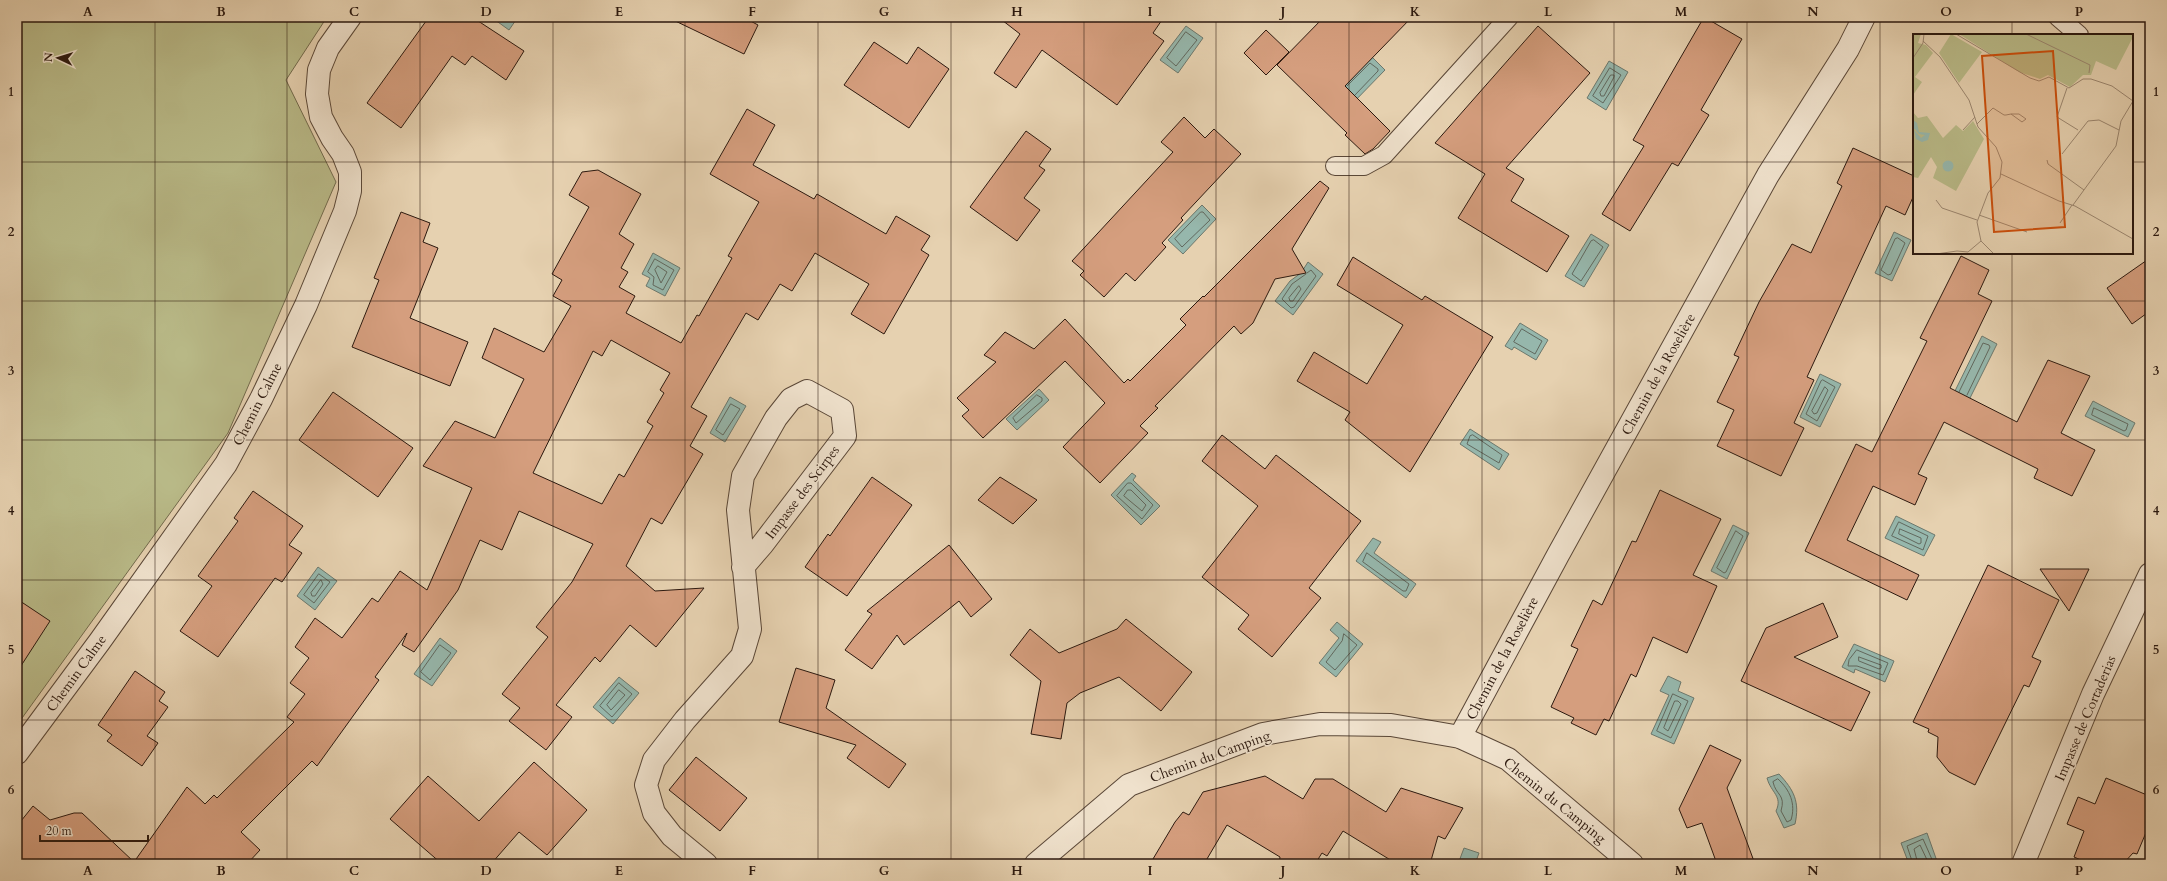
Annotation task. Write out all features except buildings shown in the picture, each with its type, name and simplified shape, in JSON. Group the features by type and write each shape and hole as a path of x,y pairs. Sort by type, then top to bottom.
{"street":[{"name":"Chemin Calme","path":"17,753 100,641 226,464 261,399 306,305 345,210 350,192 350,172 343,154 332,138 321,117 317,94 320,70 328,48 350,17"},
{"name":"Chemin de la Roselière","path":"1460,737 1554,562 1768,175 1848,49 1864,17"},
{"name":"Impasse des Scirpes","path":"706,864 672,836 654,813 646,785 654,760 685,720 742,656 750,629 743,567 738,510 744,476 776,418 791,399 807,391 842,410 845,436 762,546 743,567"},
{"name":"Impasse de Cortaderias","path":"2023,864 2093,694 2150,574"},
{"name":"Chemin du Camping","path":"1036,864 1129,785 1263,734 1320,724 1391,725 1460,737 1508,759 1632,864"}],"lane":[{"path":"1335,166 1364,166 1384,155 1509,17"},
{"path":"2058,17 2078,34"}],"green space":[{"path":"17,17 327,17 286,80 336,182 228,433 17,725"}],"water":[{"path":"491,17 518,17 509,30"},
{"path":"1186,26 1203,38 1178,73 1160,60"},
{"path":"1371,56 1385,70 1349,107 1335,93"},
{"path":"1609,61 1628,72 1606,110 1587,98"},
{"path":"1202,205 1216,219 1183,254 1168,240"},
{"path":"1894,232 1911,240 1892,281 1875,273"},
{"path":"1591,234 1609,245 1584,287 1565,276"},
{"path":"653,253 680,268 665,296 646,286 650,278 642,274"},
{"path":"1308,262 1323,274 1293,315 1275,301 1290,281 1301,273"},
{"path":"1520,323 1548,340 1536,360 1514,347 1512,350 1505,346"},
{"path":"1982,336 1997,344 1968,402 1953,395"},
{"path":"1820,374 1841,384 1820,427 1800,417"},
{"path":"1039,389 1049,400 1017,430 1006,419"},
{"path":"730,397 746,406 725,442 710,433"},
{"path":"2093,401 2135,423 2128,437 2085,416"},
{"path":"1470,429 1509,454 1499,470 1460,444"},
{"path":"1132,473 1136,476 1133,480 1160,506 1141,525 1111,495"},
{"path":"1896,516 1935,535 1924,556 1885,538"},
{"path":"1733,525 1749,533 1727,579 1711,571"},
{"path":"1373,538 1381,542 1374,553 1416,584 1406,598 1356,561"},
{"path":"318,567 337,581 315,610 297,596"},
{"path":"1337,622 1363,644 1336,677 1319,663 1339,638 1330,630"},
{"path":"440,638 457,651 432,686 414,674"},
{"path":"1854,644 1894,661 1885,682 1855,669 1854,673 1842,667"},
{"path":"1668,676 1681,682 1678,691 1694,698 1674,744 1651,734 1669,695 1660,691"},
{"path":"619,677 639,693 613,724 593,707"},
{"path":"1779,774 1789,785 1797,809 1795,824 1784,828 1776,811 1778,806 1777,798 1767,778"},
{"path":"1927,833 1938,864 1909,864 1901,843"},
{"path":"1464,848 1479,853 1475,864 1458,864"}]}
